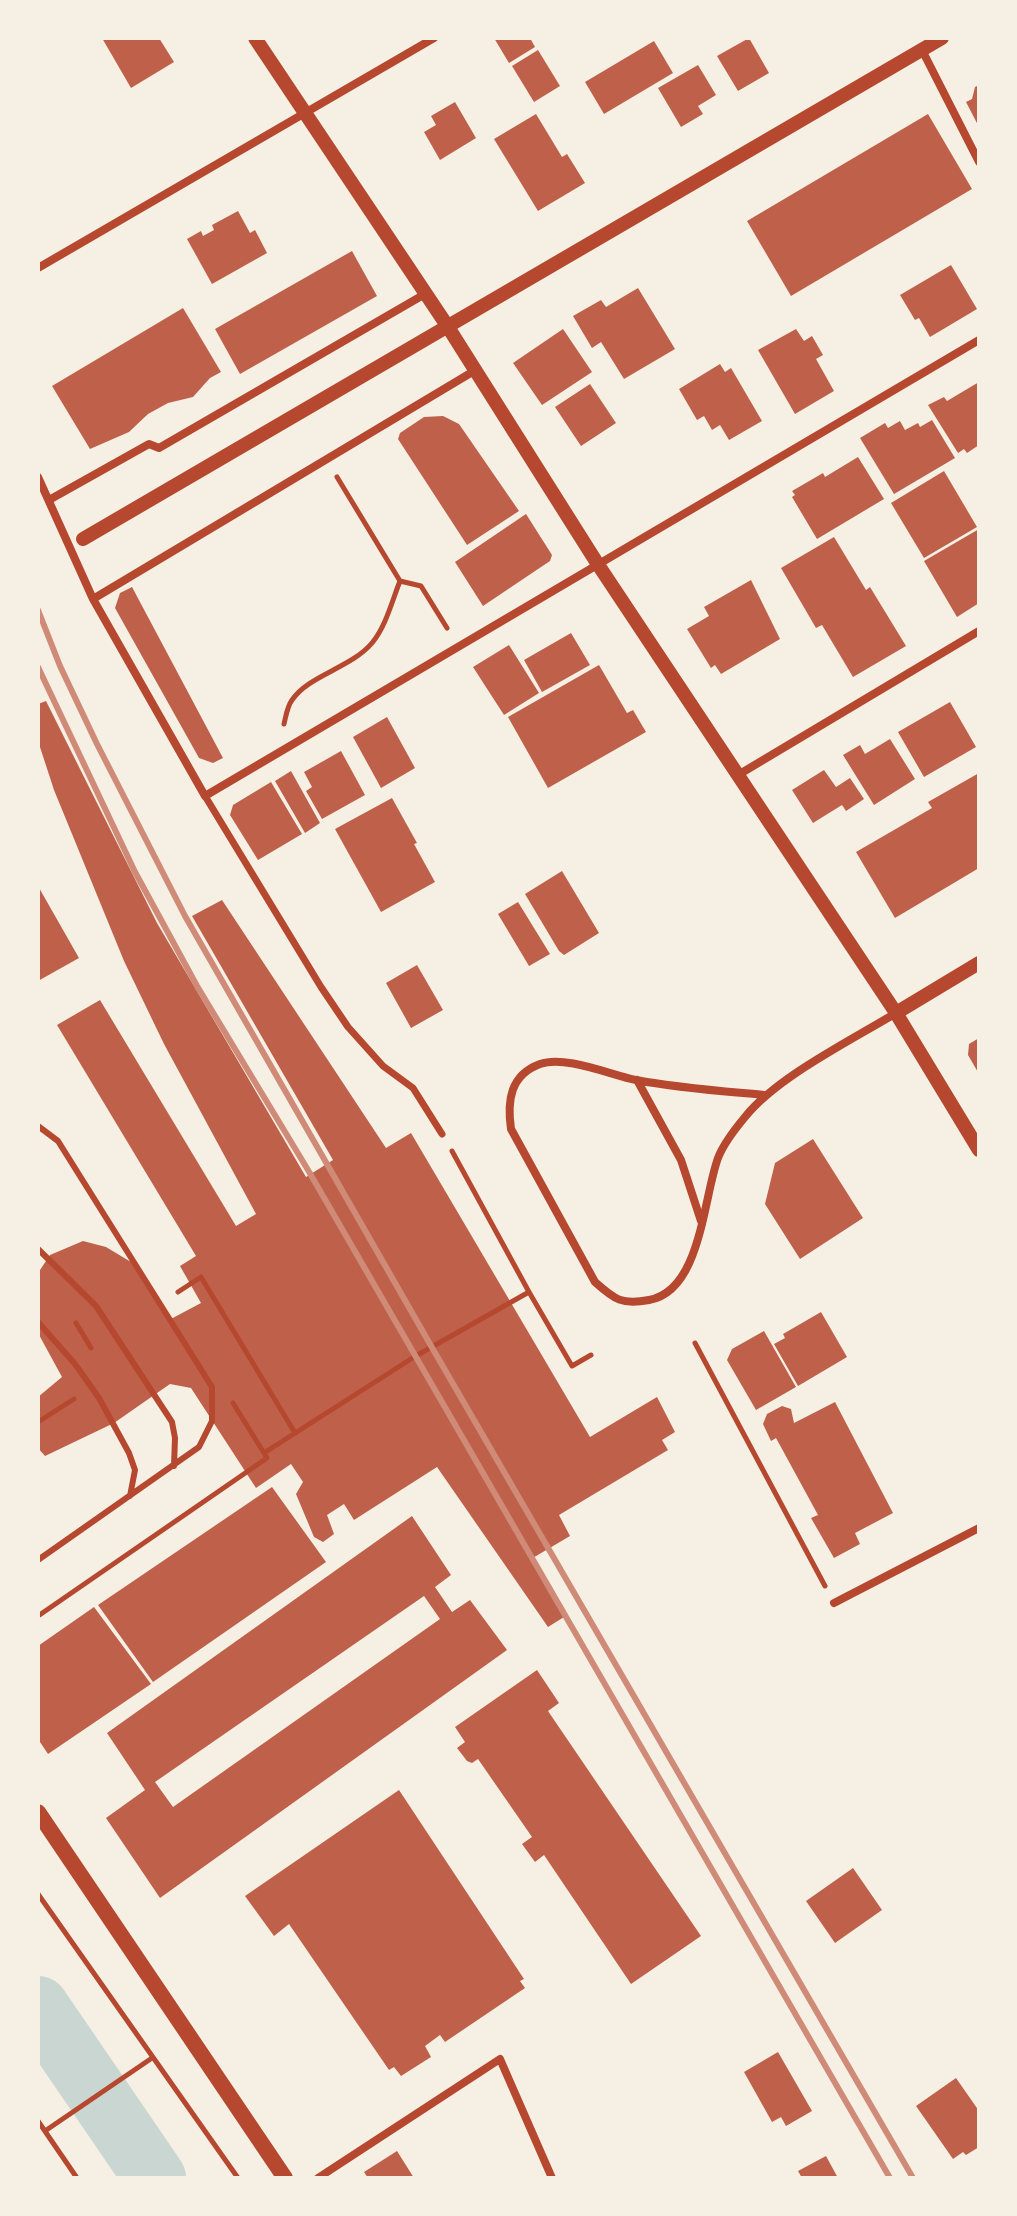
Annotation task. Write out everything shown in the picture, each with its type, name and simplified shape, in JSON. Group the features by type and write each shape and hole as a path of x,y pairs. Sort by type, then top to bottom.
{"main road":[{"path":"38,1812 285,2178"}],"street":[{"path":"255,38 448,327 597,563 896,1013 979,1150"},
{"path":"38,268 434,38"},
{"path":"83,539 942,38"},
{"path":"922,50 979,162"},
{"path":"49,500 149,444 159,448 425,294"},
{"path":"205,796 979,340"},
{"path":"93,599 474,371"},
{"path":"38,477 93,599 205,796 321,987 348,1027 383,1066 413,1088 442,1134"},
{"path":"738,775 979,631"},
{"path":"764,1095 637,1080 562,1062 542,1063 522,1074 507,1107 511,1129 595,1282 615,1300 633,1303 656,1299 675,1287 690,1265 719,1156 764,1095 979,963"},
{"path":"637,1080 681,1160 701,1222"},
{"path":"834,1603 979,1528"},
{"path":"318,2178 500,2059 552,2178"}],"lane":[{"path":"38,1126 58,1141 212,1387 212,1421 199,1447 38,1560"},
{"path":"38,1249 96,1306 172,1422 174,1466"},
{"path":"38,1322 75,1364 99,1398 129,1453 135,1470 130,1497"}],"path":[{"path":"344,488 400,581 421,586 446,627"},
{"path":"283,724 290,703 300,691 354,659 373,642 400,581"},
{"path":"442,1134 572,1366 591,1355"},
{"path":"178,1292 201,1277 295,1433"},
{"path":"264,1453 414,1357 529,1292"},
{"path":"695,1343 834,1603"},
{"path":"38,1616 267,1458 244,1421"},
{"path":"38,1894 238,2178"},
{"path":"45,2131 152,2058"},
{"path":"38,2121 77,2178"}],"building":[{"path":"102,38 159,38 174,62 131,88"},
{"path":"494,38 530,38 535,47 509,63"},
{"path":"749,38 769,73 738,91 717,56"},
{"path":"654,41 673,73 604,114 585,82"},
{"path":"538,50 560,86 534,102 512,66"},
{"path":"698,65 716,95 698,106 703,114 681,127 658,88"},
{"path":"979,85 979,127 966,102 972,99 975,87"},
{"path":"455,102 476,138 440,160 424,132 436,125 431,116"},
{"path":"536,114 562,157 567,154 585,183 538,211 494,139"},
{"path":"928,114 972,189 791,296 747,221"},
{"path":"238,211 250,233 255,230 267,253 212,284 187,239 201,231 203,236 214,230 212,225"},
{"path":"352,251 377,296 240,374 215,329"},
{"path":"951,265 977,309 930,337 900,295"},
{"path":"638,288 675,349 624,379 601,342 592,348 573,316 601,300 606,307"},
{"path":"183,308 221,372 210,378 193,397 168,403 148,414 129,432 90,449 52,386"},
{"path":"563,329 592,372 542,405 513,363"},
{"path":"796,329 804,341 812,336 823,355 816,359 834,391 795,414 758,350"},
{"path":"720,364 725,372 731,368 762,421 729,440 720,425 712,430 704,416 697,420 679,389"},
{"path":"979,382 979,445 967,453 964,449 958,453 928,405 944,397 947,401"},
{"path":"590,384 616,423 581,446 555,407"},
{"path":"443,416 459,424 519,511 467,545 398,439 400,433 424,417"},
{"path":"932,420 955,458 894,494 860,438 885,423 888,428 900,421 905,430"},
{"path":"858,457 884,499 817,539 792,497 795,495 792,491 823,473 825,477"},
{"path":"944,471 977,527 924,558 891,503"},
{"path":"526,514 552,555 550,561 483,606 455,562"},
{"path":"979,529 979,603 957,617 924,561"},
{"path":"834,537 866,590 870,587 906,646 853,677 822,625 816,628 781,568"},
{"path":"751,580 780,639 721,674 715,665 711,668 687,629 709,616 704,607"},
{"path":"132,587 223,758 213,763 199,758 115,608 120,593"},
{"path":"571,633 590,665 542,692 524,660"},
{"path":"509,645 539,693 504,715 473,667"},
{"path":"599,665 627,713 633,710 646,732 548,788 508,717"},
{"path":"46,701 157,923 306,1177 333,1160 192,916 222,900 386,1148 411,1133 590,1437 657,1397 675,1432 662,1440 668,1450 559,1515 570,1536 531,1559 564,1617 548,1627 437,1467 354,1520 344,1504 327,1515 334,1534 323,1542 314,1537 296,1494 303,1482 291,1464 256,1488 191,1388 170,1384 114,1423 45,1456 38,1448 38,1397 62,1377 38,1333 38,1273 50,1255 83,1241 106,1247 131,1262 169,1320 201,1303 180,1266 196,1256 57,1025 100,1000 236,1226 256,1214 164,1044 124,961 54,790 38,741 38,704"},
{"path":"950,702 976,747 924,777 898,732"},
{"path":"387,717 415,768 381,788 353,737"},
{"path":"890,739 915,779 874,805 843,755 860,745 865,754"},
{"path":"341,751 365,795 322,819 306,791 312,787 304,772"},
{"path":"824,770 836,787 850,778 864,799 846,811 842,805 813,823 792,790"},
{"path":"291,771 320,823 305,833 275,781"},
{"path":"979,773 979,868 895,918 856,852 932,808 928,802"},
{"path":"271,782 302,834 258,860 230,815 233,805"},
{"path":"392,798 435,882 381,912 335,829"},
{"path":"562,871 599,933 564,955 525,894"},
{"path":"38,886 79,958 38,981"},
{"path":"518,902 550,954 529,966 498,914"},
{"path":"417,965 443,1010 411,1028 386,983"},
{"path":"979,1038 979,1074 968,1055 969,1044"},
{"path":"813,1139 863,1218 800,1259 765,1204 775,1163"},
{"path":"821,1312 847,1357 798,1386 774,1344 785,1338 783,1334"},
{"path":"764,1331 796,1387 756,1410 727,1360 732,1349"},
{"path":"835,1402 893,1513 855,1533 860,1544 834,1558 811,1518 818,1515 776,1438 771,1441 763,1424 767,1414 782,1406 791,1409 794,1423"},
{"path":"272,1487 326,1562 153,1682 98,1605"},
{"path":"412,1516 451,1575 435,1587 452,1612 470,1600 507,1650 160,1898 106,1818 145,1790 107,1733","holes":["424,1596 440,1619 173,1807 155,1782"]},
{"path":"94,1607 151,1684 48,1754 38,1739 38,1646"},
{"path":"537,1670 559,1703 548,1711 701,1936 631,1984 544,1855 535,1862 522,1844 532,1837 478,1759 472,1763 467,1761 457,1748 465,1742 455,1727"},
{"path":"399,1790 524,1979 520,1981 525,1988 445,2042 440,2035 425,2046 431,2057 401,2076 394,2067 389,2070 289,1924 274,1936 245,1896"},
{"path":"853,1868 882,1910 835,1943 806,1901"},
{"path":"778,2052 812,2111 786,2126 781,2117 772,2122 744,2072"},
{"path":"956,2078 979,2111 979,2147 953,2159 916,2106"},
{"path":"397,2151 414,2178 368,2178 364,2172"},
{"path":"826,2156 838,2178 802,2178 798,2171"}],"waterway":[{"path":"38,2007 155,2178"}],"railway":[{"path":"38,610 60,666 97,744 185,916 913,2178"},
{"path":"38,667 135,872 197,986 308,1170 890,2178"}]}
